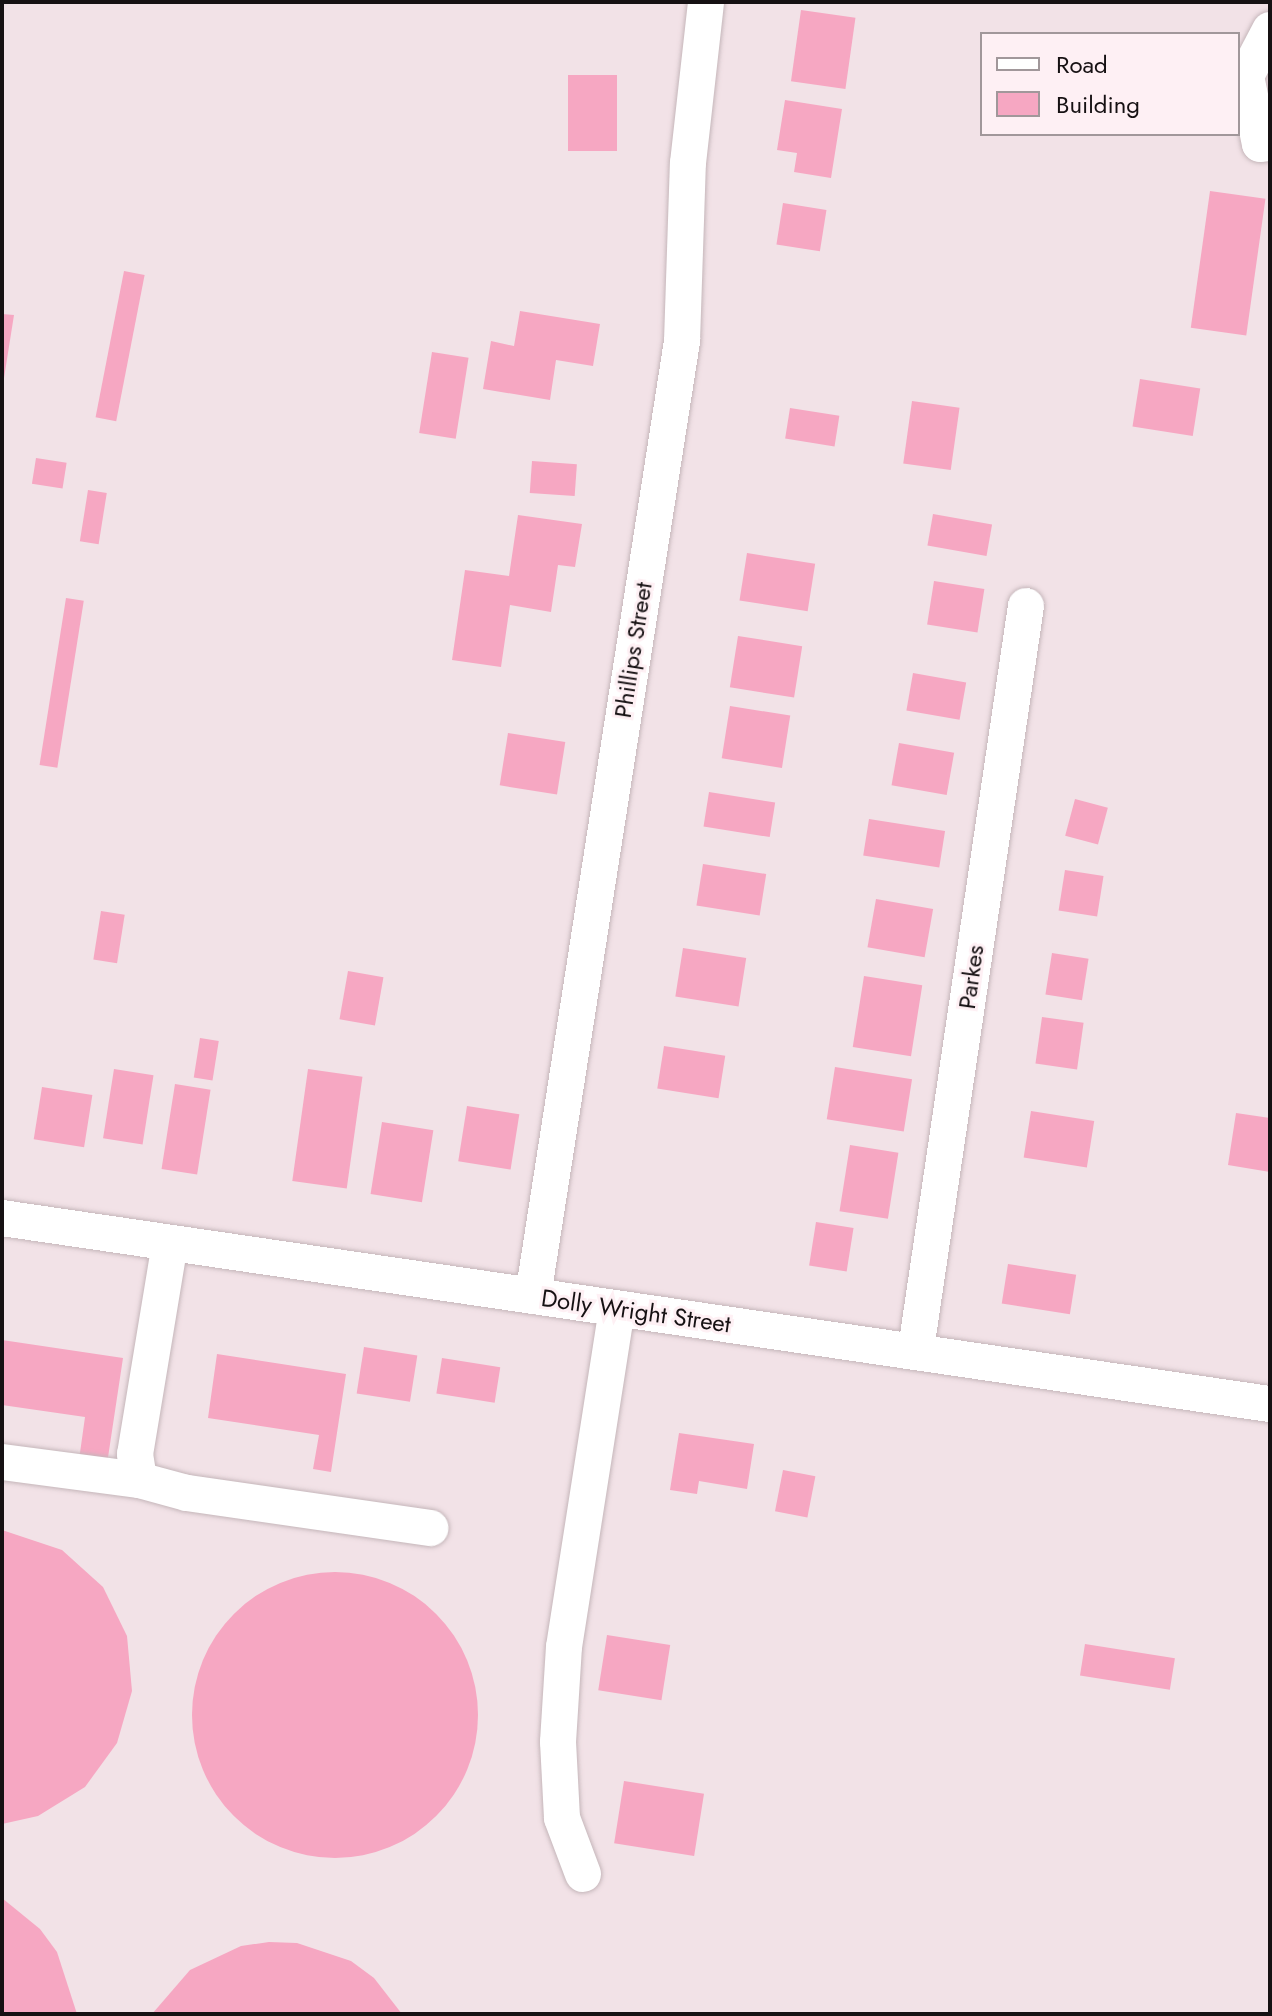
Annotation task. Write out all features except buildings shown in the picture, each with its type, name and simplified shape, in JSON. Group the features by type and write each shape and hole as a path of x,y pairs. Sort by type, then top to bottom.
{"street":[{"name":"Phillips Street","path":"533,1296 682,341 688,163 706,2"},
{"path":"1270,30 1246,76 1260,144 1270,143"},
{"name":"Parkes","path":"916,1349 1026,606"},
{"name":"Dolly Wright Street","path":"2,1218 617,1309 916,1349 1270,1404"},
{"path":"139,1480 135,1454 170,1243"},
{"path":"583,1874 562,1818 558,1742 564,1647 617,1309"},
{"path":"2,1462 139,1480 187,1493 431,1528"}]}
